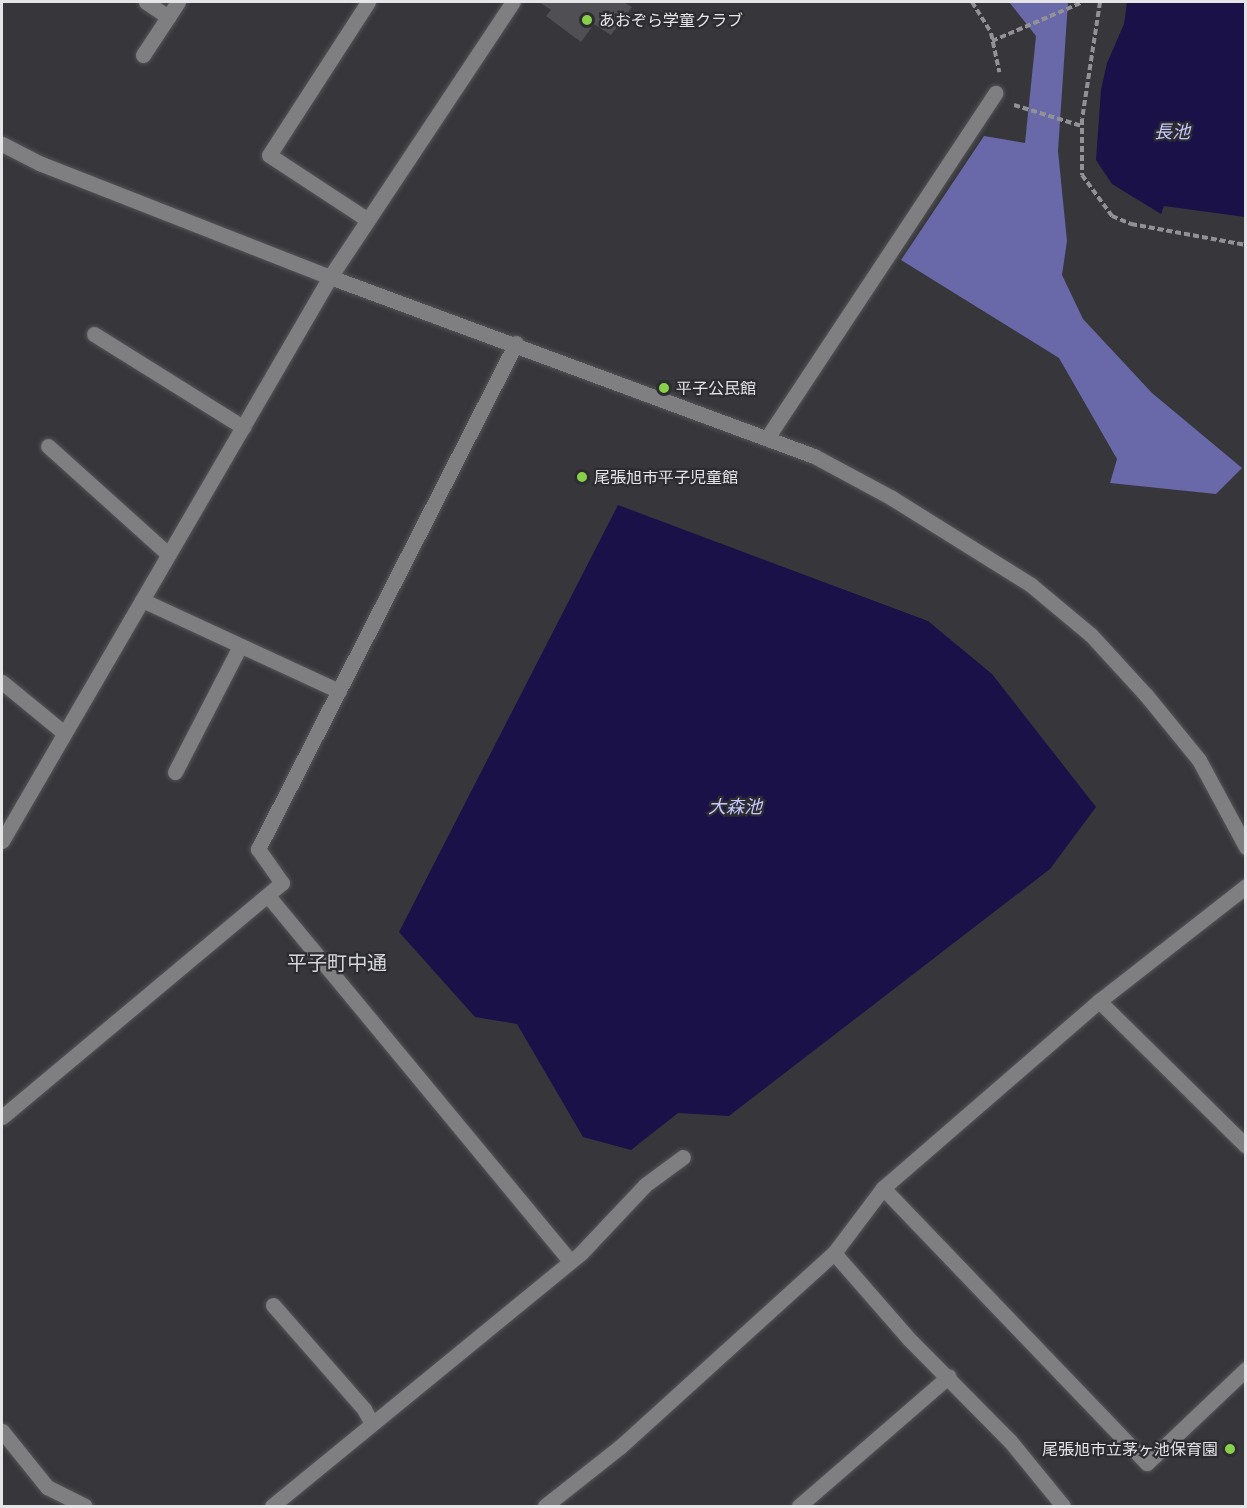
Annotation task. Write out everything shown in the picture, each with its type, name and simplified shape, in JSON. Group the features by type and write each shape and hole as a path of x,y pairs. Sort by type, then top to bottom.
{"street":[{"path":"146,2 168,17"},
{"path":"143,55 178,2"},
{"path":"368,2 270,154 368,220"},
{"path":"2,841 330,277 513,2"},
{"path":"766,438 995,93"},
{"path":"2,144 39,163 330,277 516,343 814,456 959,538 1031,585 1091,634 1146,694 1198,760 1245,847"},
{"path":"94,334 243,427"},
{"path":"2,1117 269,897 282,883 258,849 516,343"},
{"path":"48,446 168,554"},
{"path":"142,600 339,692"},
{"path":"175,772 240,646"},
{"path":"2,682 64,733"},
{"path":"545,1506 621,1446 834,1253 883,1188 1099,1001 1245,886"},
{"path":"269,897 570,1262"},
{"path":"1099,1001 1245,1146"},
{"path":"272,1506 570,1262 645,1185 683,1157"},
{"path":"883,1188 1147,1463 1245,1369"},
{"path":"834,1253 909,1339 949,1376 1063,1506"},
{"path":"273,1305 363,1409 372,1425"},
{"path":"800,1506 949,1376"},
{"path":"2,1431 47,1487 84,1506"}],"path":[{"path":"972,2 992,41 1000,73 995,93 1020,109 1082,126"},
{"path":"992,41 1083,2"},
{"path":"1100,2 1082,126 1082,175 1112,216 1131,224 1245,245"}],"shaded area":[{"path":"1009,2 1068,2 1058,151 1067,241 1062,275 1083,319 1152,393 1242,468 1216,494 1110,483 1117,459 1059,358 901,260 984,136 1025,143 1036,36"}],"water":[{"name":"長池","path":"1127,2 1245,2 1245,217 1164,206 1161,214 1112,184 1096,160 1101,90 1107,63 1124,24"},
{"name":"大森池","path":"618,505 928,621 992,674 1096,807 1050,869 729,1116 678,1113 631,1150 583,1137 517,1024 475,1017 399,932"}],"building":[{"name":"あおぞら学童クラブ","path":"539,2 624,2 632,7 611,35 594,24 581,42 546,16 551,10"}],"place":[{"name":"あおぞら学童クラブ","path":"587,20"},
{"name":"平子公民館","path":"664,388"},
{"name":"尾張旭市平子児童館","path":"582,477"},
{"name":"尾張旭市立茅ヶ池保育園","path":"1230,1449"}],"district":[{"name":"平子町中通","path":"337,962"}]}
